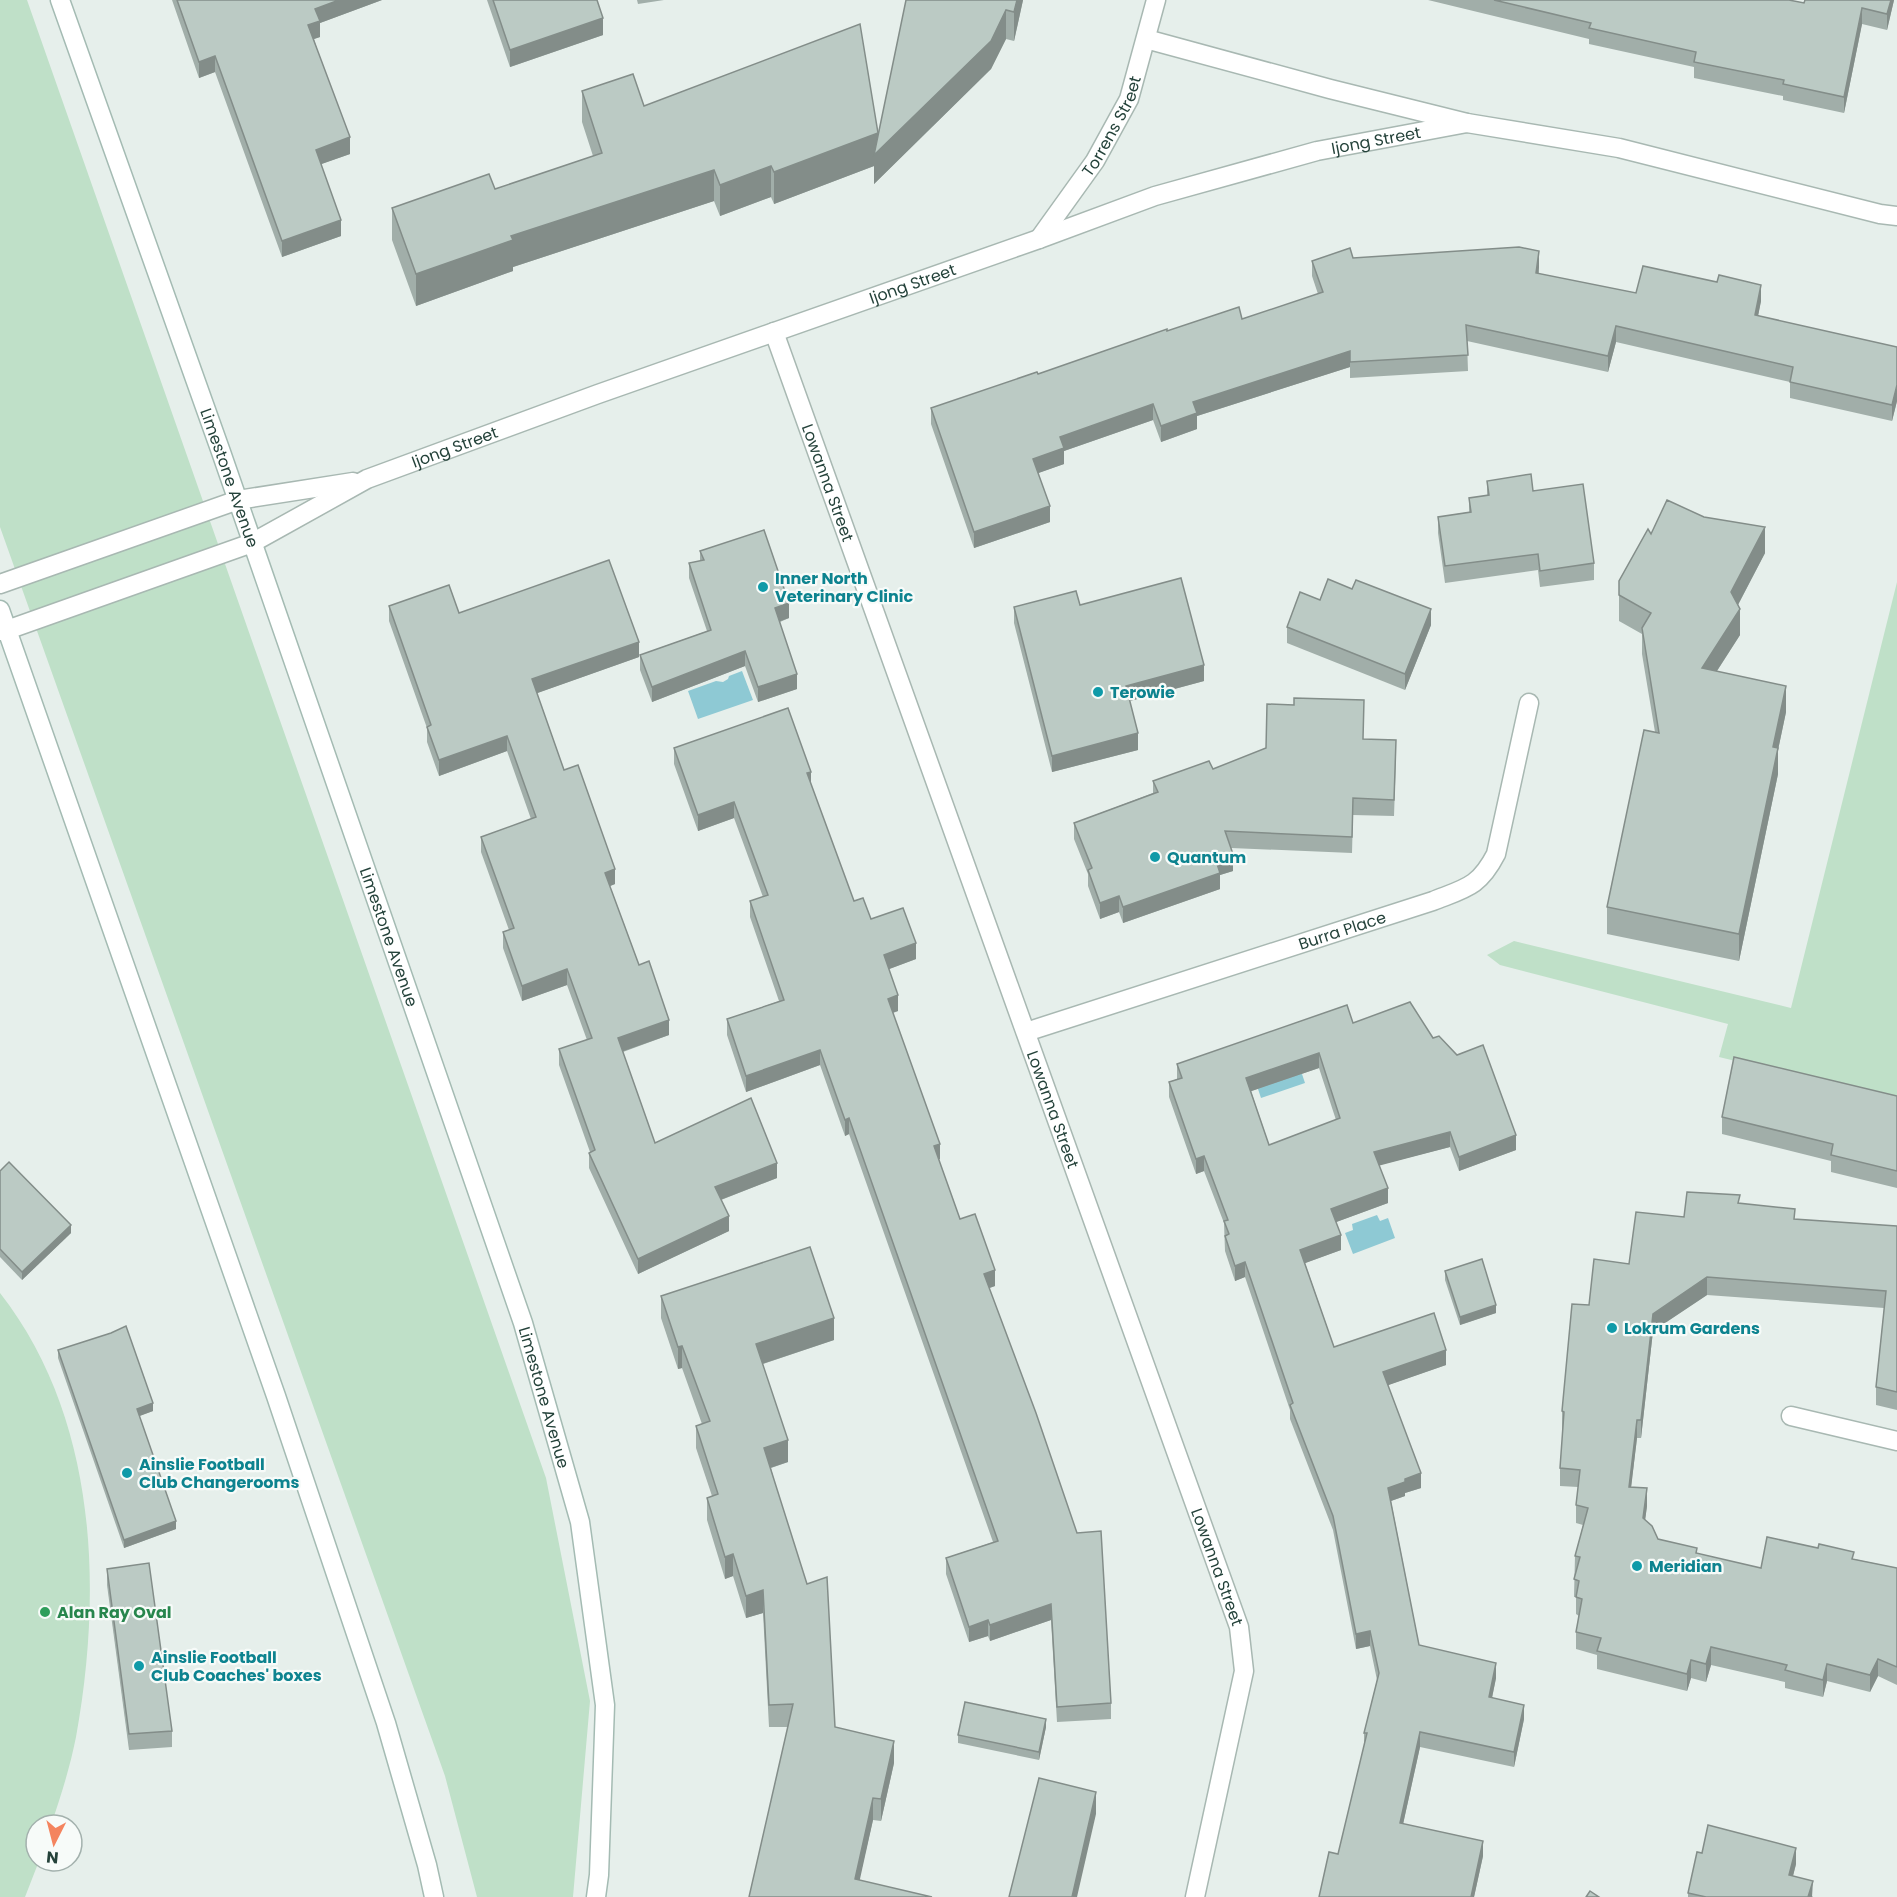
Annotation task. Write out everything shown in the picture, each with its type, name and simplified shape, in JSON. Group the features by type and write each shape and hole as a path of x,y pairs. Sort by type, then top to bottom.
{"street":[{"name":"Limestone Avenue","path":"60,0 238,500 524,1323 580,1522 605,1705 599,1875 596,1897"},
{"name":"Torrens Street","path":"1039,239 1095,161 1129,99 1156,0"},
{"name":"Ijong Street","path":"1146,39 1467,123 1619,148 1881,214 1897,216"},
{"name":"Ijong Street","path":"3,630 252,543 367,479 597,394 1155,196 1317,151 1467,123"},
{"name":"Lowanna Street","path":"774,332 1239,1627 1244,1671 1195,1897"},
{"name":"Ijong Street","path":"0,584 238,500 367,479"},
{"path":"0,610 3,630 280,1407 386,1723 428,1865 434,1897"},
{"name":"Burra Place","path":"1026,1032 1433,901 1472,885 1487,871 1496,854 1528,702"},
{"path":"1791,1416 1897,1441"}],"green space":[{"path":"0,0 27,0 546,1478 590,1701 573,1897 477,1897 445,1776 0,527"},
{"path":"1897,582 1897,1100 1719,1057 1728,1024 1500,965 1487,955 1514,941 1791,1008"},
{"name":"Alan Ray Oval","path":"0,1293 32,1342 57,1394 74,1449 84,1506 89,1564 89,1622 76,1737 55,1813 24,1813 24,1873 34,1873 25,1897 0,1897"}],"water":[{"path":"742,671 753,700 698,719 688,691 716,681 723,682 729,676"},
{"path":"1295,1053 1305,1083 1261,1098 1251,1068"},
{"path":"1377,1215 1380,1221 1388,1218 1395,1238 1353,1254 1345,1233 1353,1230 1352,1224"}],"building":[{"path":"177,0 339,0 315,9 320,21 308,25 350,137 316,150 341,220 282,241 215,56 199,62"},
{"path":"493,0 597,0 603,18 510,50"},
{"path":"906,0 1017,0 1014,12 1006,10 991,41 874,155"},
{"path":"1494,0 1789,0 1804,3 1805,0 1891,0 1887,14 1862,8 1844,97 1783,84 1784,80 1694,62 1696,52 1589,28 1591,23"},
{"path":"860,24 878,133 774,172 771,166 720,185 714,170 511,236 513,240 416,274 392,208 489,174 495,189 602,153 582,91 633,74 644,106"},
{"path":"1519,247 1539,251 1536,273 1636,293 1643,266 1717,282 1719,275 1761,285 1755,315 1897,347 1897,385 1892,405 1790,382 1793,367 1616,326 1608,356 1466,325 1468,355 1350,362 1350,351 1193,402 1197,413 1161,426 1153,404 1060,437 1064,448 1033,459 1050,506 974,532 931,408 1239,307 1242,319 1323,292 1312,261 1350,248 1353,258"},
{"path":"1531,474 1533,491 1583,484 1594,563 1540,571 1538,554 1445,566 1438,517 1471,512 1469,498 1489,495 1487,481"},
{"path":"1667,500 1704,517 1765,527 1731,592 1740,609 1702,668 1786,686 1773,747 1778,748 1739,934 1607,907 1644,730 1659,733 1642,628 1651,613 1619,595 1619,581 1648,529 1651,534"},
{"path":"764,530 789,603 775,608 797,674 758,687 745,651 652,687 640,655 711,630 689,563 704,560 700,551"},
{"path":"609,560 639,642 532,679 564,770 578,765 615,869 605,873 639,965 649,961 669,1020 618,1038 655,1143 751,1098 777,1163 715,1187 729,1216 638,1259 589,1153 595,1150 559,1049 592,1038 567,969 522,986 503,932 514,928 481,837 536,817 507,736 439,760 427,727 431,725 389,606 449,585 459,613"},
{"name":"Terowie","path":"1181,578 1204,665 1126,686 1138,733 1052,756 1014,607 1076,591 1080,605"},
{"path":"1328,579 1352,589 1356,580 1431,609 1405,674 1287,627 1300,592 1320,600"},
{"path":"1294,698 1364,700 1363,739 1396,740 1394,800 1353,798 1352,837 1225,831 1233,854 1216,861 1220,873 1123,907 1119,896 1100,903 1088,870 1092,868 1074,823 1158,792 1153,781 1209,761 1213,769 1266,748 1267,704 1294,705"},
{"path":"788,708 811,772 807,773 854,901 863,898 871,919 903,908 916,943 884,955 898,995 888,999 940,1144 934,1146 960,1219 975,1214 995,1270 984,1274 1036,1413 1077,1533 1101,1531 1111,1703 1057,1707 1051,1604 990,1625 988,1620 969,1627 946,1558 998,1541 849,1118 845,1120 820,1050 746,1076 727,1019 784,1000 750,901 768,895 734,802 698,815 674,748"},
{"path":"1410,1002 1433,1038 1439,1036 1457,1055 1483,1045 1516,1135 1459,1157 1450,1132 1374,1152 1388,1188 1331,1209 1341,1235 1300,1250 1334,1347 1434,1313 1446,1350 1383,1372 1421,1473 1388,1488 1419,1645 1496,1663 1489,1697 1524,1705 1514,1752 1420,1732 1400,1823 1483,1841 1471,1897 1319,1897 1329,1852 1338,1854 1379,1673 1370,1631 1356,1634 1333,1516 1290,1405 1293,1403 1245,1262 1235,1266 1225,1236 1229,1234 1224,1221 1228,1220 1204,1156 1196,1159 1169,1082 1182,1078 1177,1064 1347,1005 1353,1023","holes":["1319,1053 1340,1118 1269,1145 1246,1078"]},
{"path":"1734,1057 1897,1096 1897,1171 1831,1155 1833,1144 1722,1117"},
{"path":"9,1162 71,1225 22,1272 0,1249 0,1171"},
{"path":"1687,1192 1740,1195 1738,1203 1795,1209 1794,1219 1897,1226 1897,1392 1876,1387 1886,1291 1707,1277 1653,1314 1641,1420 1637,1420 1629,1487 1647,1488 1643,1518 1652,1526 1658,1539 1697,1548 1696,1553 1761,1568 1767,1537 1818,1548 1819,1544 1854,1552 1852,1559 1897,1568 1897,1667 1878,1659 1870,1675 1827,1664 1823,1680 1785,1670 1787,1665 1711,1647 1706,1664 1691,1660 1687,1674 1597,1651 1601,1638 1576,1632 1582,1599 1576,1597 1579,1581 1574,1579 1580,1557 1575,1556 1588,1508 1576,1505 1580,1470 1560,1468 1564,1412 1562,1411 1572,1304 1589,1305 1594,1259 1629,1264 1636,1212 1684,1217"},
{"path":"810,1247 834,1318 756,1344 788,1440 764,1448 807,1584 827,1577 835,1727 894,1741 881,1799 873,1798 855,1879 932,1897 749,1897 793,1704 769,1705 763,1590 746,1596 733,1554 725,1557 707,1498 718,1494 696,1426 710,1421 682,1346 678,1347 661,1296"},
{"path":"1482,1259 1496,1305 1460,1317 1445,1271"},
{"name":"Ainslie Football Club Changerooms","path":"126,1326 153,1403 137,1409 176,1521 124,1540 58,1350"},
{"name":"Ainslie Football Club Coaches' boxes","path":"149,1563 172,1731 129,1734 107,1569"},
{"path":"965,1702 1046,1719 1039,1752 958,1735"},
{"path":"1039,1778 1096,1792 1072,1897 1009,1897"},
{"path":"1708,1825 1796,1848 1789,1875 1813,1881 1808,1897 1706,1897 1688,1893 1697,1852 1702,1853"},
{"path":"1590,1891 1599,1897 1586,1897"}],"place":[{"name":"Inner North Veterinary Clinic","path":"763,587"},
{"name":"Terowie","path":"1098,692"},
{"name":"Quantum","path":"1155,857"},
{"name":"Lokrum Gardens","path":"1612,1328"},
{"name":"Ainslie Football Club Changerooms","path":"127,1473"},
{"name":"Meridian","path":"1637,1566"},
{"name":"Alan Ray Oval","path":"45,1612"},
{"name":"Ainslie Football Club Coaches' boxes","path":"139,1666"}]}
